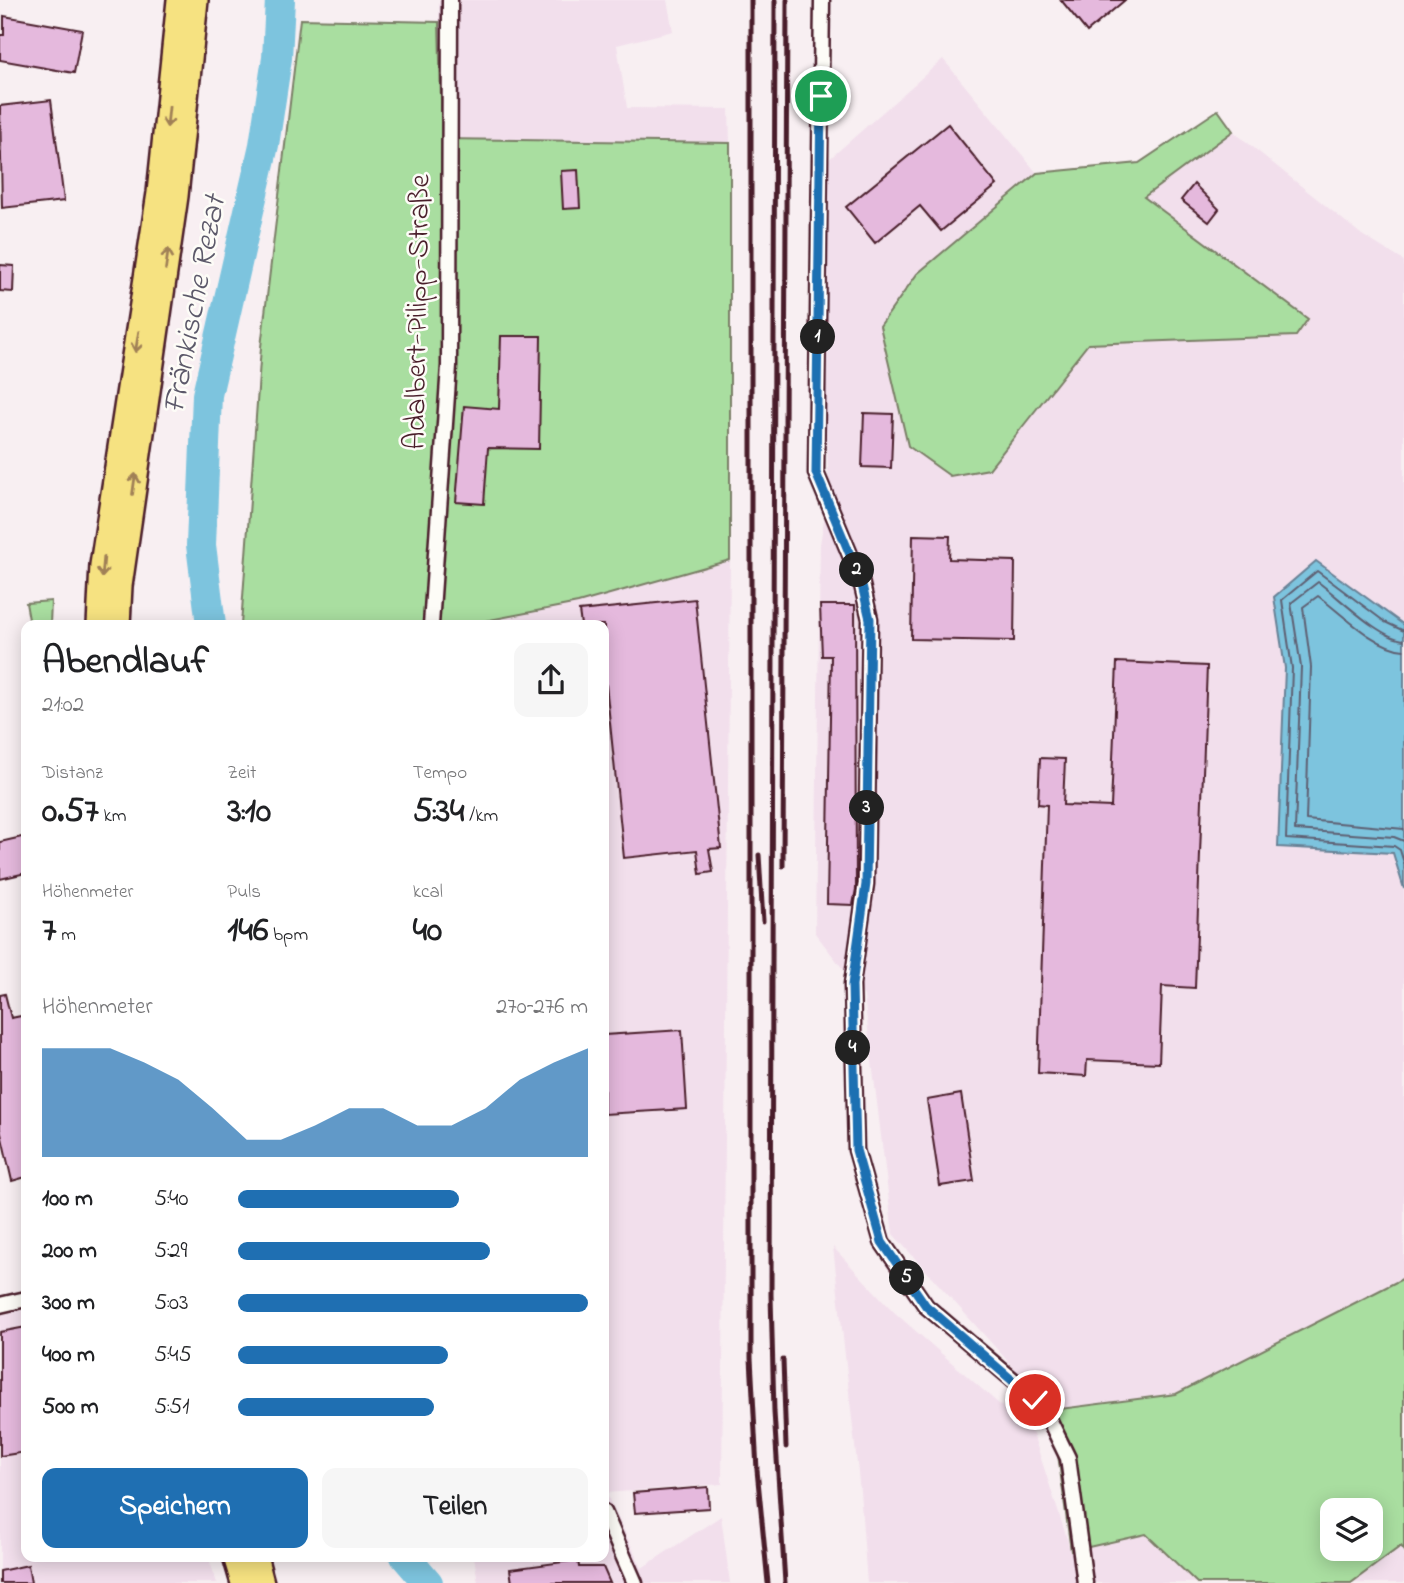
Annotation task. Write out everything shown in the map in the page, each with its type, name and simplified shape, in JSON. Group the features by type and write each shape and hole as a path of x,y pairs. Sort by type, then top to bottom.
{"main road":[{"path":"99,620 102,565 159,193 179,0"},
{"path":"118,620 120,586 176,196 196,0"},
{"path":"237,1562 243,1583"},
{"path":"257,1562 262,1583"}],"street":[{"name":"Adalbert-Pilipp-Straße","path":"432,620 449,366 450,0"},
{"path":"822,0 816,473 861,581 870,619 866,884 852,985 856,1150 882,1242 926,1306 1026,1391 1050,1421 1068,1458 1085,1583"},
{"path":"0,1305 21,1300"},
{"path":"609,1523 635,1583"}],"shaded area":[{"path":"439,0 667,0 673,31 617,45 627,108 729,109 730,143 441,139"},
{"path":"943,59 1037,173 917,274 989,469 1087,343 1296,336 1307,319 1144,197 1233,131 1362,235 1404,261 1404,1278 1176,1394 1052,1410 893,1234 864,996 815,933 820,544 829,490 825,407 826,162"},
{"path":"730,560 722,1484 609,1493 609,620 490,620 578,603"},
{"path":"833,1247 894,1312 1033,1434 1071,1551 1146,1534 1197,1583 867,1583 860,1491"},
{"path":"21,1310 21,1562 210,1562 217,1583 0,1583 0,1315"},
{"path":"609,1499 642,1568 721,1516 730,1583 478,1583 475,1562 609,1562"},
{"path":"1401,1546 1404,1550 1404,1583 1351,1583 1383,1561"}],"green space":[{"path":"300,19 439,22 442,139 730,143 730,560 578,603 490,620 241,620 261,347"},
{"path":"1218,110 1233,131 1144,197 1308,319 1296,336 1088,344 989,469 950,476 908,446 880,326 917,274 1037,173 1139,163"},
{"path":"51,601 50,620 29,620 26,603"},
{"path":"1404,1278 1404,1550 1401,1546 1383,1559 1383,1498 1320,1498 1320,1561 1381,1561 1351,1583 1197,1583 1146,1534 1071,1551 1052,1410 1176,1394"}],"water":[{"path":"1316,561 1404,625 1404,889 1393,853 1278,847 1285,668 1274,597"}],"building":[{"path":"1061,0 1125,0 1087,32"},
{"path":"4,16 82,30 74,73 0,60 0,35 4,35"},
{"path":"51,100 64,201 2,208 0,106"},
{"path":"948,124 997,185 941,231 920,206 875,243 846,207"},
{"path":"578,170 580,208 563,209 561,171"},
{"path":"1194,184 1219,209 1209,222 1181,200"},
{"path":"0,265 14,266 13,292 0,291"},
{"path":"501,336 541,336 539,449 488,448 484,504 456,502 464,406 499,409"},
{"path":"864,413 893,414 891,468 862,467"},
{"path":"913,535 950,536 949,559 1015,561 1014,641 911,639"},
{"path":"695,599 721,848 709,849 713,872 700,874 697,850 624,858 609,713 609,620 580,620 579,611"},
{"path":"820,605 855,605 856,889 853,905 827,904 831,656 822,656"},
{"path":"1117,662 1207,666 1195,988 1162,986 1159,1063 1087,1060 1086,1076 1038,1073 1047,805 1038,804 1040,758 1065,759 1063,805 1111,807"},
{"path":"21,837 21,874 0,879 0,842"},
{"path":"5,994 11,1018 21,1016 21,1178 12,1181 0,1129 0,995"},
{"path":"682,1030 687,1109 609,1114 609,1035"},
{"path":"961,1094 974,1181 940,1186 927,1100"},
{"path":"21,1328 21,1453 0,1456 0,1332"},
{"path":"708,1487 709,1508 635,1513 633,1493"},
{"path":"578,1562 579,1567 603,1567 610,1583 512,1583 510,1569"},
{"path":"28,1565 31,1583 0,1583 0,1571"}],"waterway":[{"name":"Fränkische Rezat","path":"210,620 201,545 207,395 264,145 277,58 280,0"},
{"name":"Fränkische Rezat","path":"410,1562 428,1583"}],"railway":[{"path":"751,0 751,1358 757,1470 768,1583"},
{"path":"775,0 771,1295 774,1412 785,1583"},
{"path":"783,866 787,0"},
{"path":"759,855 763,921"},
{"path":"783,1360 786,1447"}],"route":[{"path":"821,96 816,473 861,581 870,619 866,884 852,985 856,1150 882,1242 926,1306 1035,1400"}]}
